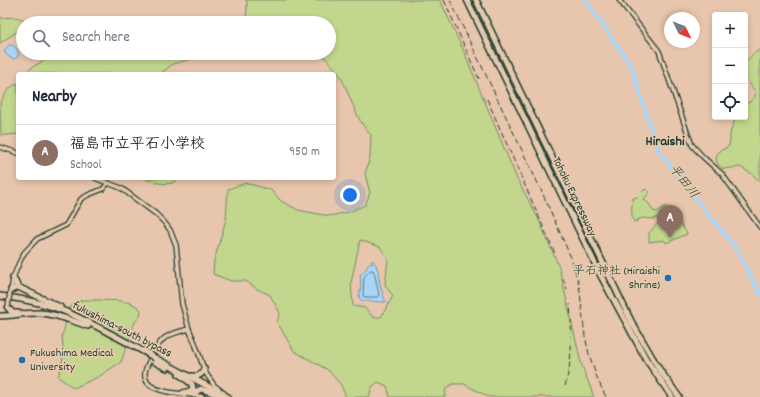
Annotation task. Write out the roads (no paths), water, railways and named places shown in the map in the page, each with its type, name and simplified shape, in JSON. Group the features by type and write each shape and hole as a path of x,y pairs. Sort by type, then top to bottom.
{"highway":[{"name":"Tohoku Expressway","path":"467,0 601,276 646,359 672,397"},
{"name":"Tohoku Expressway","path":"476,0 631,321 659,369 678,397"},
{"path":"13,278 18,287 75,314 99,328"},
{"path":"11,291 18,287"},
{"name":"fukushima-south bypass","path":"0,296 31,302 70,313 152,358"},
{"name":"fukushima-south bypass","path":"0,299 20,302 53,311 88,326 228,397"},
{"path":"8,307 15,314 51,314 88,326"},
{"path":"0,316 27,313"},
{"path":"180,373 196,376 200,375 204,369"},
{"path":"180,373 190,382 194,395"},
{"name":"fukushima-south bypass","path":"180,373 220,396"},
{"path":"183,393 190,391 193,388"},
{"path":"194,395 196,390 201,388 220,396"}],"street":[{"path":"619,0 659,51 692,145 722,174 760,227"},
{"path":"0,147 16,152"},
{"path":"100,180 121,188 156,214 164,222 172,234 177,250 182,304 189,329 207,375 214,385 228,397"},
{"path":"0,316 5,313 8,307 13,278 24,254 38,239 66,225 81,199 103,189 108,183"},
{"path":"189,329 165,338 160,342 145,367 145,376 148,382 156,388 172,393 183,393 204,397"}],"water":[{"path":"9,45 12,45 16,49 16,58 14,59 9,57 5,53 5,49"},
{"path":"372,260 378,270 380,286 386,302 362,301 359,298 361,285 360,275 367,268 369,263 372,264"}],"waterway":[{"name":"平田川","path":"585,0 631,65 659,151 737,250 760,294"}],"railway":[{"path":"444,0 479,79"},
{"path":"450,0 542,192 572,260 579,284 585,336 589,354 597,378 606,397"},
{"path":"487,99 556,256"},
{"path":"563,278 567,289"},
{"path":"565,386 568,376 571,345 570,304"}],"place":[{"name":"福島市立平石小学校","path":"670,238"},
{"name":"平石神社 (Hiraishi Shrine)","path":"668,278"},
{"name":"Fukushima Medical University","path":"22,360"}],"district":[{"name":"Hiraishi","path":"665,142"}]}
